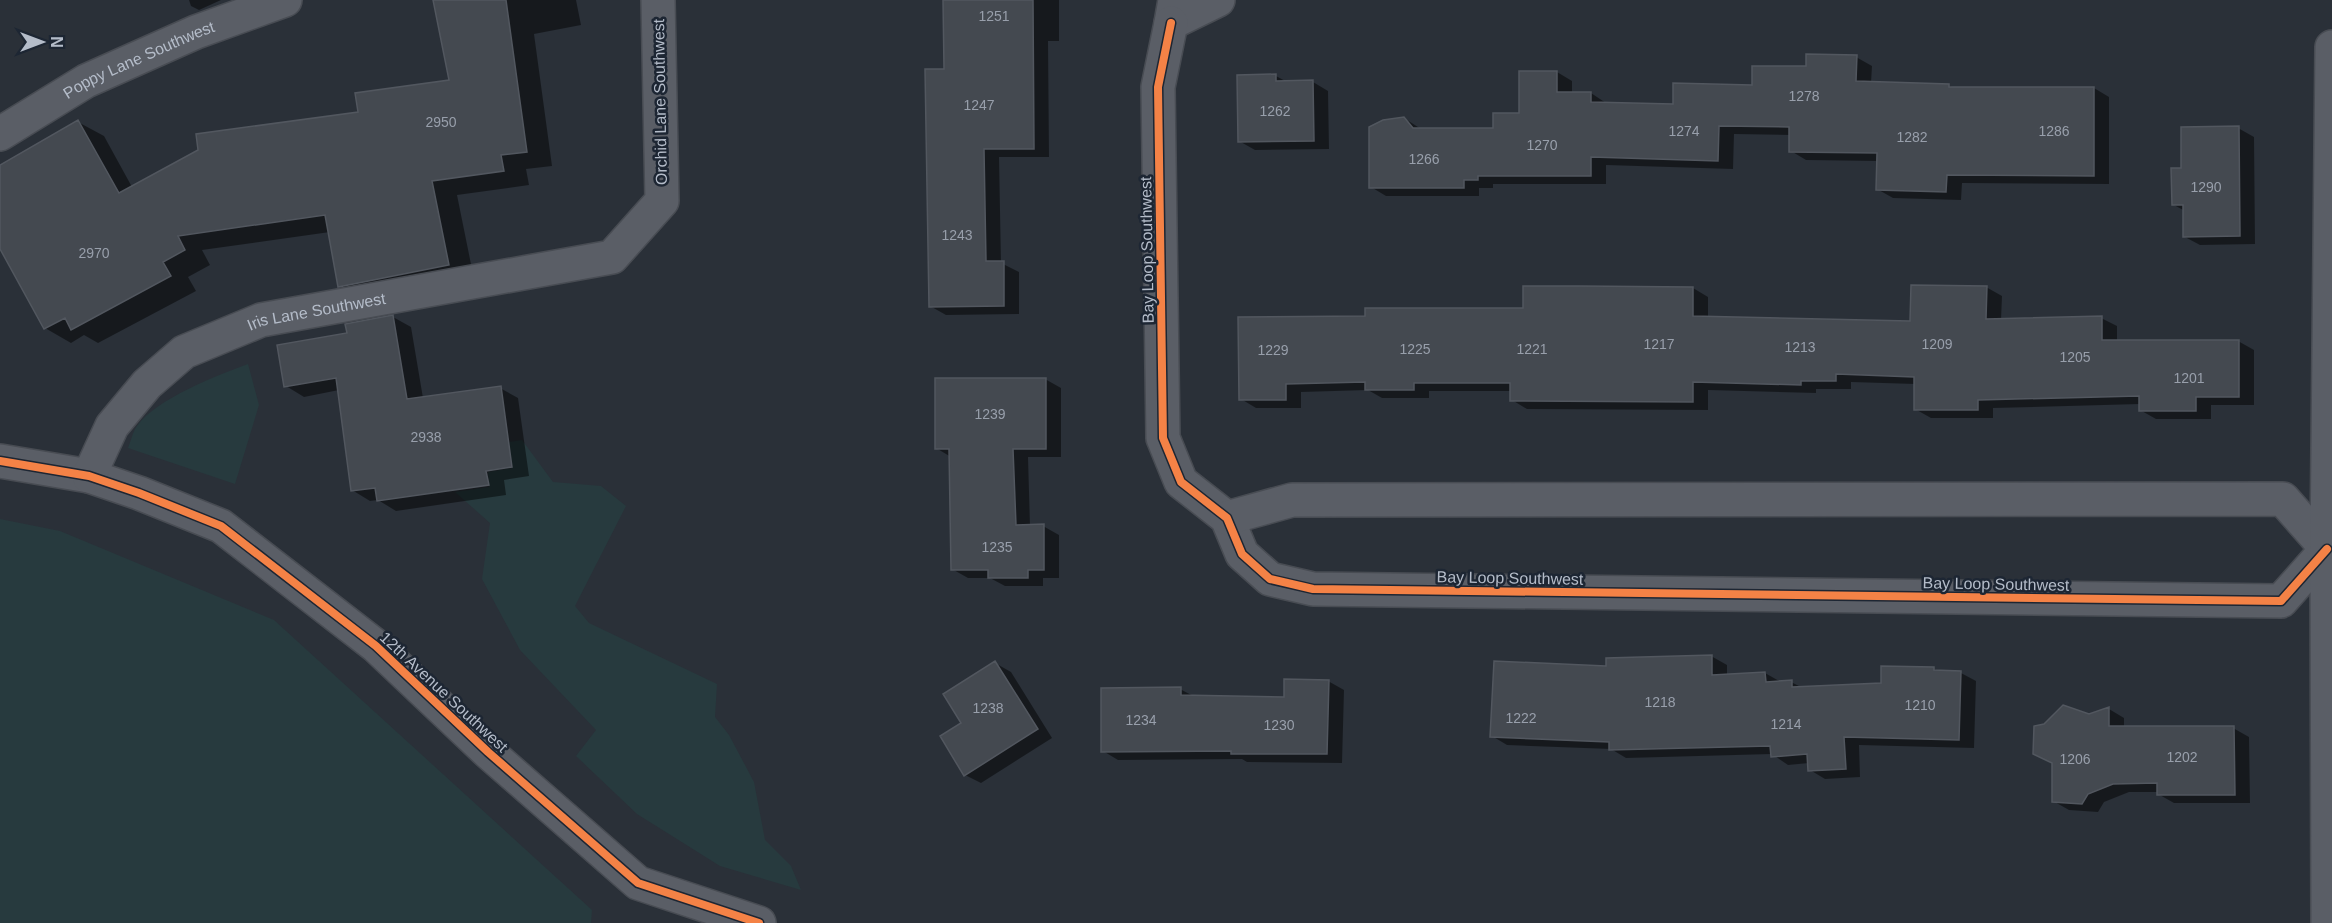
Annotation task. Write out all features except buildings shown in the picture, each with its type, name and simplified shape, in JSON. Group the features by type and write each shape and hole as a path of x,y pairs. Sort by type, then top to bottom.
{"street":[{"name":"Poppy Lane Southwest","path":"0,134 86,81 196,32 285,0"},
{"name":"Orchid Lane Southwest","path":"612,257 662,201 658,0"},
{"name":"Bay Loop Southwest","path":"1218,0 1173,11 1158,87 1163,438 1181,482 1227,518 1242,554 1270,579 1313,589 2281,601 2327,549"},
{"path":"2328,923 2327,549 2332,47"},
{"name":"Iris Lane Southwest","path":"88,476 111,426 147,384 184,352 261,320 612,257"},
{"name":"12th Avenue Southwest","path":"0,461 88,476 139,493 221,526 376,646 488,752 638,883 759,923"},
{"path":"1227,518 1292,500 2283,499 2327,549"}],"green space":[{"path":"248,364 259,405 235,484 128,448 137,426 158,406 188,389"},
{"path":"522,440 553,482 601,486 626,506 575,606 589,623 717,684 715,717 729,735 754,782 765,840 791,866 801,890 720,866 637,814 576,756 596,730 520,650 482,579 490,523 455,492 489,487 488,472 512,468 509,442"},
{"path":"0,519 60,531 274,620 592,910 591,923 0,923"}],"cycle path":[{"path":"1171,23 1158,87 1163,438 1181,482 1227,518 1242,554 1270,579 1313,589 2281,601 2327,549"},
{"path":"0,461 89,476 139,493 221,526 376,646 488,752 638,883 759,923"}]}
